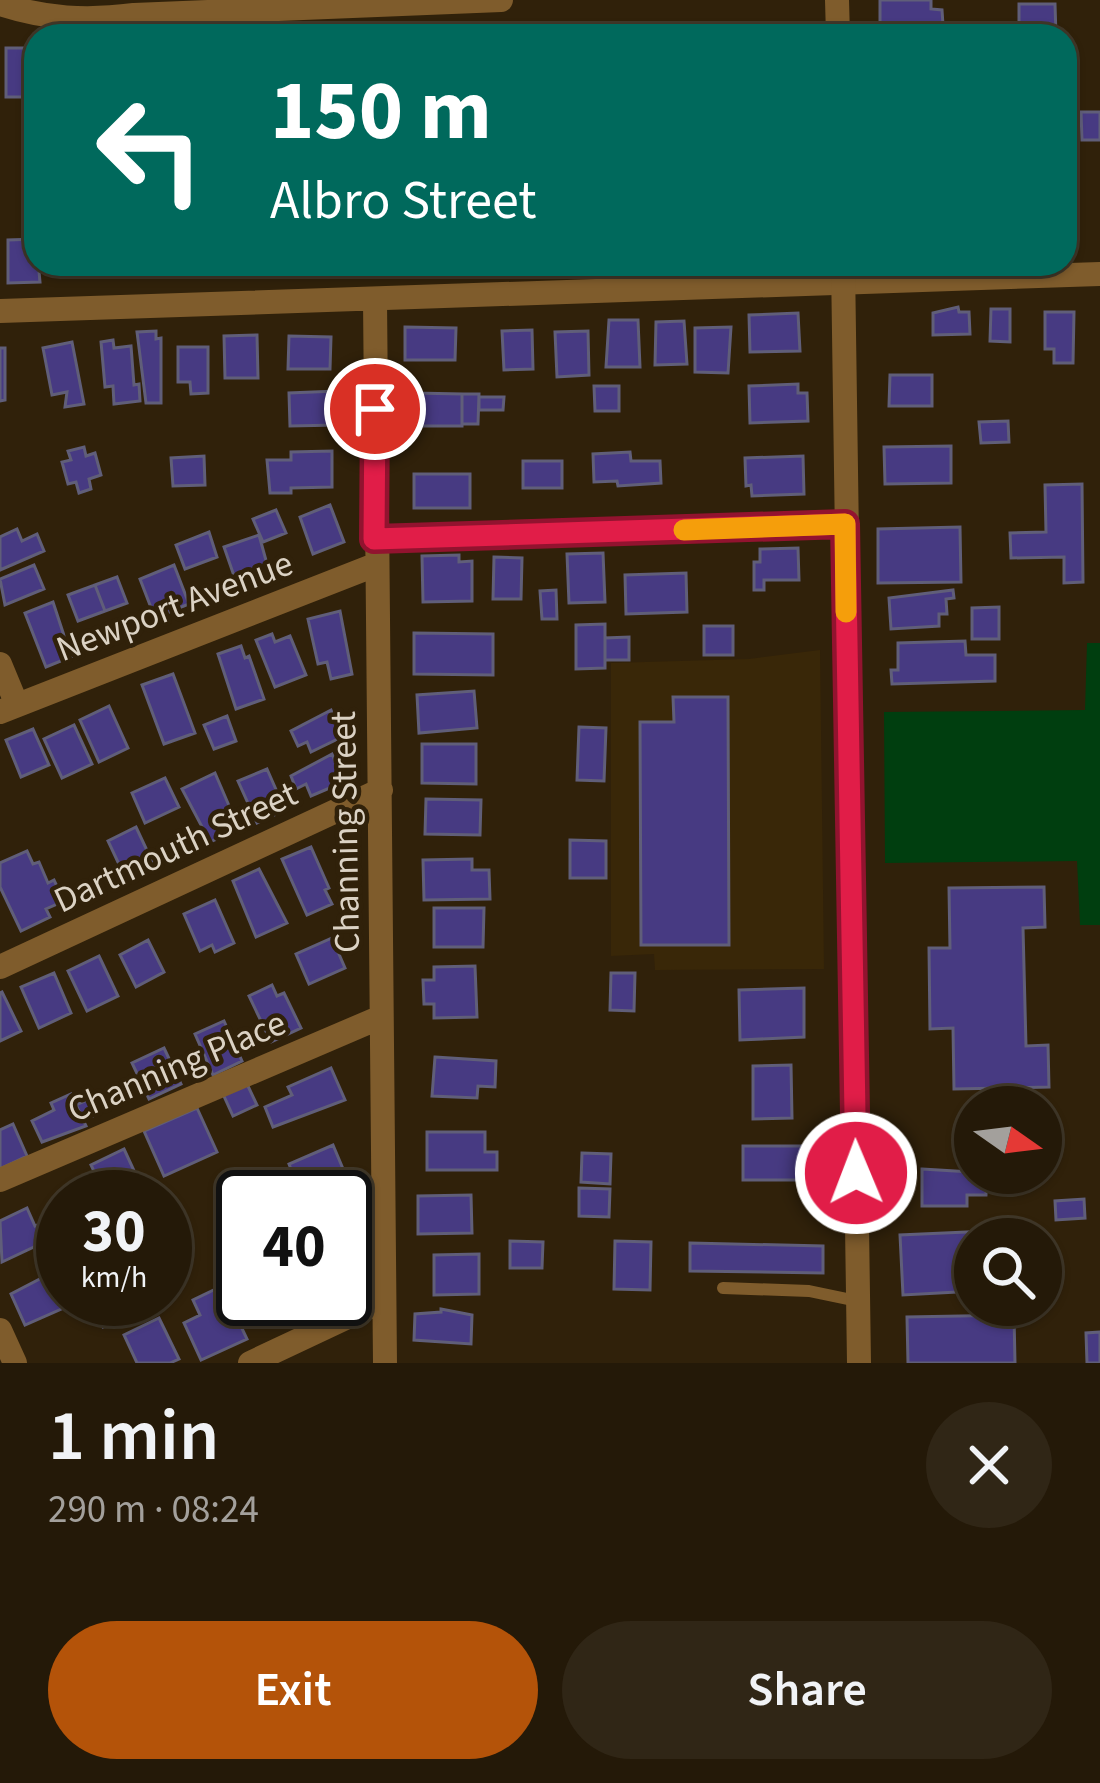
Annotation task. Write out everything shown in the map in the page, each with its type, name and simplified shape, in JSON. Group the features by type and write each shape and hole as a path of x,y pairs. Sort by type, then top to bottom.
{"street":[{"path":"0,4 49,17 96,20 501,0"},
{"path":"0,311 375,299 789,276"},
{"path":"843,276 859,1363"},
{"name":"Channing Street","path":"375,299 385,1363"},
{"path":"374,539 845,524"},
{"name":"Newport Avenue","path":"8,709 375,566"},
{"path":"0,664 8,709"},
{"name":"Dartmouth Street","path":"0,968 381,790"},
{"name":"Channing Place","path":"0,1180 381,1017"},
{"path":"250,1363 384,1300"},
{"path":"0,1330 15,1363"}],"lane":[{"path":"723,1288 808,1291 858,1301"}],"shaded area":[{"path":"820,650 824,969 655,970 654,954 611,956 611,663 749,659"}],"green space":[{"path":"1087,643 1100,643 1100,925 1080,925 1077,861 885,863 884,712 1085,710"}],"building":[{"path":"880,0 931,0 931,9 942,10 943,24 880,24"},
{"path":"1019,4 1055,4 1056,24 1019,24"},
{"path":"6,48 24,48 24,97 6,97"},
{"path":"1081,112 1100,112 1100,140 1082,140"},
{"path":"24,239 24,276 39,276 40,282 8,283 8,240"},
{"path":"958,307 959,312 969,312 970,334 933,335 933,313"},
{"path":"991,309 1010,309 1010,342 990,341"},
{"path":"1045,312 1074,312 1073,363 1054,363 1054,349 1045,349"},
{"path":"798,313 800,351 750,352 749,315"},
{"path":"609,320 638,320 640,367 606,367"},
{"path":"684,321 687,364 655,365 656,322"},
{"path":"405,327 456,328 455,360 405,360"},
{"path":"731,327 728,373 695,372 695,328"},
{"path":"532,330 533,369 504,370 502,331"},
{"path":"156,331 156,339 161,338 161,403 146,403 137,332"},
{"path":"588,331 589,375 557,377 555,332"},
{"path":"257,335 258,378 225,378 224,336"},
{"path":"289,336 331,337 330,369 288,369"},
{"path":"113,340 114,348 131,346 140,401 114,404 113,386 105,387 101,342"},
{"path":"72,342 84,404 65,407 67,392 52,395 43,348"},
{"path":"178,347 208,347 208,393 191,394 190,382 178,382"},
{"path":"0,348 5,348 5,400 0,401"},
{"path":"890,375 932,375 932,406 889,406"},
{"path":"798,384 798,393 807,393 808,421 750,423 749,386"},
{"path":"594,386 619,386 619,411 595,411"},
{"path":"337,391 338,425 290,426 289,393"},
{"path":"413,393 462,394 462,426 413,426"},
{"path":"462,394 479,394 478,424 462,424"},
{"path":"479,397 504,397 503,410 479,410"},
{"path":"1008,421 1009,442 981,443 979,422"},
{"path":"951,446 951,483 885,484 884,447"},
{"path":"84,447 86,456 95,453 101,475 89,479 91,489 79,493 76,482 68,484 62,462 71,460 68,451"},
{"path":"332,451 332,487 270,493 267,460 291,460 291,452"},
{"path":"630,452 631,461 660,461 661,483 618,486 617,481 594,482 593,454"},
{"path":"204,456 205,485 173,486 171,458"},
{"path":"803,456 804,494 752,496 751,485 746,486 745,458"},
{"path":"523,461 562,461 562,488 523,488"},
{"path":"414,474 470,474 470,508 414,508"},
{"path":"1082,484 1083,582 1064,583 1064,557 1011,558 1010,533 1046,532 1045,485"},
{"path":"330,505 344,542 313,554 300,517"},
{"path":"276,510 286,533 263,542 253,519"},
{"path":"960,527 961,582 878,583 878,529"},
{"path":"17,529 22,541 37,534 44,551 0,570 0,537"},
{"path":"209,532 217,557 185,569 176,545"},
{"path":"259,535 272,582 240,593 224,547"},
{"path":"798,548 799,580 764,580 764,590 754,590 754,562 760,562 760,549"},
{"path":"603,553 605,602 569,603 567,554"},
{"path":"459,555 459,562 472,561 472,601 423,602 422,556"},
{"path":"494,557 522,558 521,599 493,599"},
{"path":"34,565 44,589 5,605 0,579"},
{"path":"174,565 189,604 155,618 140,579"},
{"path":"686,573 687,612 626,614 625,575"},
{"path":"117,577 127,603 105,611 95,585"},
{"path":"95,585 105,611 78,621 68,595"},
{"path":"556,590 557,619 542,619 540,591"},
{"path":"953,590 954,598 946,599 947,614 939,614 939,626 891,629 889,598"},
{"path":"53,602 71,657 46,667 25,613"},
{"path":"999,607 999,639 972,639 972,608"},
{"path":"340,611 352,674 331,679 327,662 318,664 308,619"},
{"path":"605,624 605,668 576,669 576,625"},
{"path":"704,626 733,626 733,655 704,655"},
{"path":"414,633 493,634 493,675 414,674"},
{"path":"272,634 275,642 290,636 306,675 275,687 256,640"},
{"path":"629,637 629,660 605,660 605,638"},
{"path":"965,641 966,655 995,655 995,681 892,684 891,670 898,670 898,643"},
{"path":"241,646 264,699 236,709 218,654"},
{"path":"173,674 195,733 164,744 142,685"},
{"path":"474,691 477,728 419,733 417,695"},
{"path":"673,697 728,697 729,945 641,945 640,722 674,722"},
{"path":"109,706 128,748 99,762 80,720"},
{"path":"331,710 337,725 347,721 352,732 311,752 307,742 298,746 291,731"},
{"path":"227,716 236,741 214,749 204,725"},
{"path":"74,725 92,764 62,778 44,739"},
{"path":"579,727 606,728 604,781 577,780"},
{"path":"33,729 49,765 21,777 6,740"},
{"path":"422,744 476,744 476,784 422,783"},
{"path":"332,754 344,782 311,796 306,784 296,789 291,776"},
{"path":"267,769 285,810 257,823 238,781"},
{"path":"215,773 239,829 210,842 182,789"},
{"path":"165,778 179,807 145,823 132,793"},
{"path":"426,799 481,800 480,835 425,834"},
{"path":"136,827 152,861 124,875 108,841"},
{"path":"570,840 606,841 606,878 570,878"},
{"path":"311,847 332,904 307,915 282,859"},
{"path":"27,851 33,864 39,862 48,883 54,880 64,901 46,909 50,917 21,931 0,887 0,863"},
{"path":"472,859 472,870 489,870 490,899 424,900 423,860"},
{"path":"259,869 287,923 256,937 233,881"},
{"path":"1044,887 1045,927 1023,928 1026,1046 1048,1045 1049,1086 954,1089 953,1028 930,1029 929,948 950,948 949,888"},
{"path":"215,900 234,943 215,952 212,945 200,951 184,914"},
{"path":"434,908 484,908 483,947 434,947"},
{"path":"332,938 345,968 309,984 296,954"},
{"path":"148,940 164,972 136,987 120,955"},
{"path":"99,956 118,996 87,1011 68,971"},
{"path":"475,966 477,1017 434,1018 434,1004 424,1004 423,980 434,980 434,967"},
{"path":"54,973 71,1013 39,1028 21,987"},
{"path":"611,973 635,973 634,1011 610,1010"},
{"path":"272,985 277,996 284,993 301,1028 271,1042 249,996"},
{"path":"804,988 804,1037 740,1040 739,990"},
{"path":"0,993 21,1031 0,1041"},
{"path":"224,1021 242,1061 213,1075 195,1034"},
{"path":"164,1048 181,1084 149,1099 132,1063"},
{"path":"435,1057 496,1061 495,1087 478,1086 477,1098 432,1096"},
{"path":"791,1065 792,1118 753,1119 753,1066"},
{"path":"331,1068 345,1100 273,1127 265,1107 292,1095 288,1087"},
{"path":"247,1084 257,1105 233,1116 223,1094"},
{"path":"71,1094 86,1126 42,1142 32,1121 54,1110 51,1103"},
{"path":"92,1098 99,1113 83,1121 76,1105"},
{"path":"197,1108 217,1152 177,1170 161,1170 144,1131"},
{"path":"13,1124 27,1156 0,1169 0,1130"},
{"path":"427,1132 485,1132 485,1152 497,1152 497,1170 427,1170"},
{"path":"333,1145 343,1170 291,1170 289,1164"},
{"path":"743,1146 806,1146 806,1180 743,1180"},
{"path":"124,1149 134,1170 93,1170 91,1165"},
{"path":"582,1153 611,1154 610,1184 581,1182"},
{"path":"922,1169 954,1171 954,1194 986,1194 967,1195 967,1206 922,1206"},
{"path":"579,1188 610,1189 609,1217 579,1216"},
{"path":"471,1195 472,1233 418,1234 418,1196"},
{"path":"1084,1199 1085,1218 1056,1218 1055,1201"},
{"path":"27,1208 36,1226 36,1246 2,1262 0,1221"},
{"path":"954,1233 954,1292 903,1295 900,1235"},
{"path":"510,1241 543,1242 542,1268 510,1268"},
{"path":"615,1241 651,1242 650,1290 614,1289"},
{"path":"690,1243 823,1246 823,1273 690,1271"},
{"path":"479,1254 479,1294 434,1295 434,1255"},
{"path":"36,1281 36,1320 25,1325 11,1294"},
{"path":"216,1289 216,1326 241,1326 247,1339 201,1360 185,1326 192,1326 192,1319 200,1315 193,1300"},
{"path":"441,1309 472,1315 471,1344 414,1340 415,1314"},
{"path":"954,1316 954,1326 1014,1326 1015,1363 908,1363 907,1317"},
{"path":"143,1326 163,1326 179,1359 137,1363 124,1335"},
{"path":"1100,1332 1100,1363 1087,1363 1086,1333"}],"slow traffic":[{"path":"684,530 845,524 846,612"}],"route":[{"path":"375,409 374,539 845,524 856,1173"}]}
